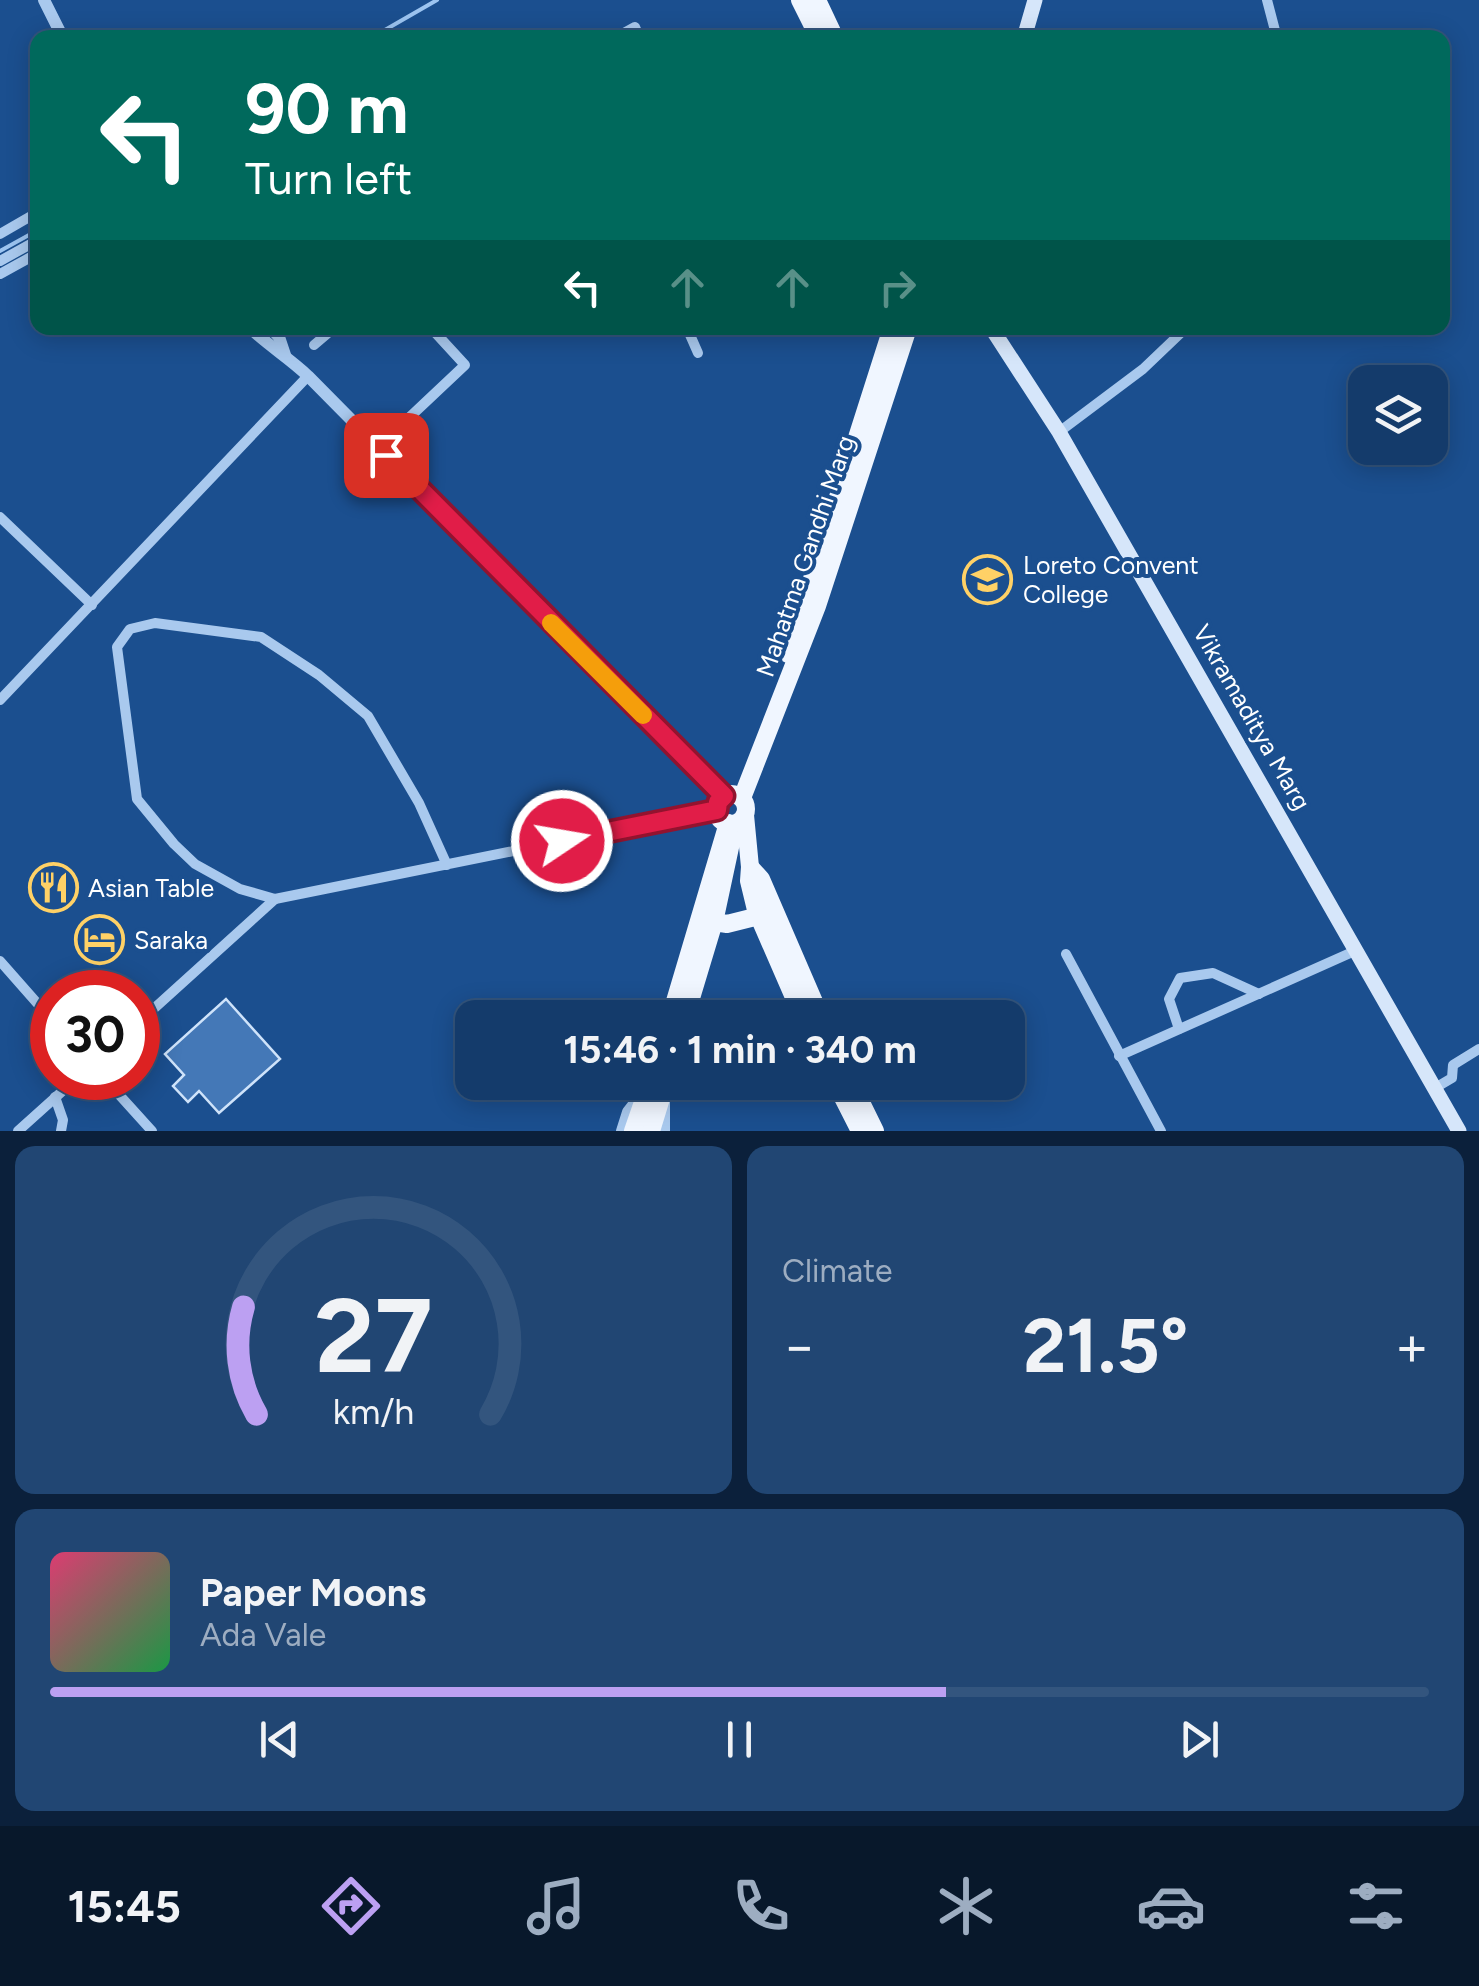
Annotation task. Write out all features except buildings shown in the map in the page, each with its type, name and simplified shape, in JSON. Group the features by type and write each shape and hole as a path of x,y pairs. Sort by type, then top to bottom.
{"main road":[{"path":"800,0 816,30"},
{"path":"817,0 831,30"},
{"path":"1026,30 1035,0"},
{"path":"878,335 880,368"},
{"name":"Mahatma Gandhi Marg","path":"675,1000 732,809 776,691 890,335"},
{"name":"Mahatma Gandhi Marg","path":"690,1000 728,867 732,809 818,606 906,335"},
{"name":"Vikramaditya Marg","path":"997,335 1058,432 1459,1131"},
{"path":"732,809 750,867 749,881 759,916 795,1000"},
{"path":"750,867 761,878 813,1000"},
{"path":"714,922 727,924 759,916"},
{"path":"648,1126 654,1100"},
{"path":"845,1100 860,1131"},
{"path":"860,1100 875,1131"}],"street":[{"path":"44,0 59,30"},
{"path":"1267,0 1275,30"},
{"path":"0,234 30,217"},
{"path":"0,262 30,245"},
{"path":"0,274 30,257"},
{"path":"257,335 308,376 732,809"},
{"path":"278,335 285,355"},
{"path":"314,345 326,335"},
{"path":"396,430 466,365 438,335"},
{"path":"691,335 698,352"},
{"path":"1058,432 1142,369 1178,335"},
{"path":"0,700 308,376"},
{"path":"0,517 92,605"},
{"path":"446,865 419,803 368,716 319,675 261,637 155,622 130,630 117,647 138,799 195,864 240,888 275,899 732,809"},
{"path":"160,1002 275,899"},
{"path":"1119,1056 1357,950"},
{"path":"1066,954 1161,1131"},
{"path":"0,961 30,995"},
{"path":"1179,1029 1169,999 1180,978 1214,973 1259,994"},
{"path":"1435,1088 1452,1078 1453,1066 1479,1049"},
{"path":"18,1131 53,1100"},
{"path":"57,1100 63,1120 61,1131"},
{"path":"124,1100 152,1131"},
{"path":"622,1131 628,1112 641,1100"},
{"path":"648,1126 654,1100"}],"waterway":[{"path":"385,30 437,0"},
{"path":"0,251 30,234"}],"slow traffic":[{"path":"551,623 643,715"}],"place":[{"name":"Loreto Convent College","path":"988,579"},
{"name":"Asian Table","path":"53,888"},
{"name":"Saraka","path":"99,940"}],"route":[{"path":"386,455 724,796 717,810 562,841"}]}
